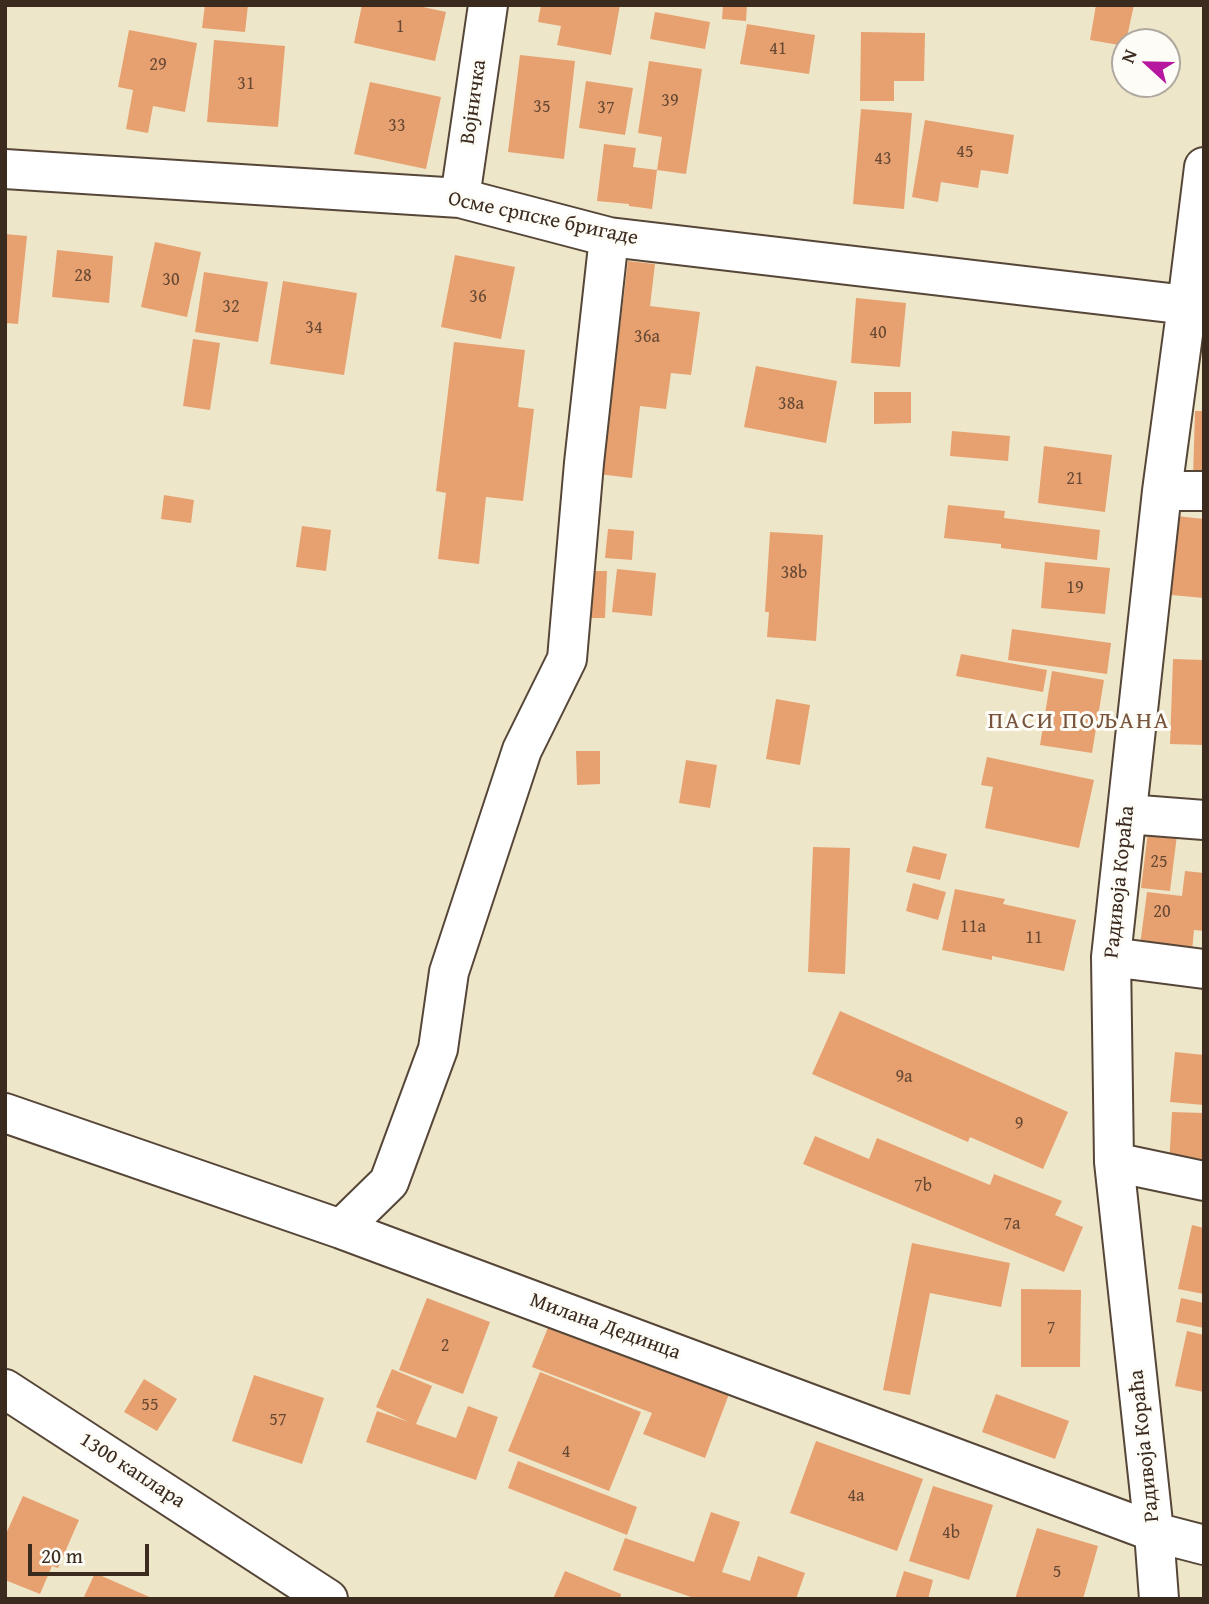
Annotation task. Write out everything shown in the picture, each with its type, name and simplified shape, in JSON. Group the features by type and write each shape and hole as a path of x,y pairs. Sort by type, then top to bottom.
{"street":[{"name":"Војничка","path":"460,198 488,5"},
{"name":"Радивоја Кораћа","path":"1159,1599 1114,1161 1111,957 1162,491 1196,306 1204,167"},
{"name":"Осме српске бригаде","path":"5,169 460,198 609,237 1196,306"},
{"path":"341,1229 389,1182 438,1049 449,972 522,750 568,659 584,463 609,237"},
{"path":"1162,491 1204,491"},
{"path":"1127,814 1204,820"},
{"path":"1111,957 1204,969"},
{"name":"Милана Дединца","path":"5,1113 341,1229 1154,1532 1204,1545"},
{"path":"1114,1161 1204,1181"},
{"name":"1300 каплара","path":"5,1389 291,1588 328,1599"}],"building":[{"path":"205,5 248,5 245,32 202,28"},
{"path":"362,5 414,5 446,12 435,61 354,43"},
{"path":"541,5 620,5 611,55 557,45 561,26 538,22"},
{"path":"723,5 747,5 746,21 722,19"},
{"path":"1096,5 1134,5 1129,28 1111,28 1111,44 1090,40"},
{"path":"655,12 710,22 705,49 650,39"},
{"path":"747,24 815,35 809,74 740,64"},
{"path":"129,30 197,43 185,112 153,106 148,133 126,129 133,90 118,87"},
{"path":"861,32 925,33 924,81 894,81 894,101 860,101"},
{"path":"214,40 285,46 278,127 207,122"},
{"path":"520,55 575,61 564,159 508,152"},
{"path":"649,61 702,69 686,174 657,170 662,137 638,133"},
{"path":"586,81 633,88 625,135 579,128"},
{"path":"370,82 441,97 426,169 354,154"},
{"path":"861,109 912,113 904,209 853,204"},
{"path":"925,120 1014,135 1008,174 981,170 978,188 941,182 938,202 912,197"},
{"path":"604,144 636,148 633,167 657,170 652,209 597,201"},
{"path":"5,234 27,236 18,324 5,323"},
{"path":"155,242 201,252 187,317 141,307"},
{"path":"57,250 113,256 109,303 52,297"},
{"path":"455,255 515,267 501,339 441,327"},
{"path":"628,261 655,264 650,306 700,312 691,375 671,373 666,409 640,406 632,478 598,474"},
{"path":"204,272 268,282 258,342 195,332"},
{"path":"283,281 357,293 344,375 270,364"},
{"path":"856,298 906,303 900,367 851,363"},
{"path":"193,339 220,343 210,410 183,406"},
{"path":"454,342 525,350 518,407 534,409 523,501 486,497 479,564 438,559 446,493 436,491"},
{"path":"756,366 837,381 826,443 744,427"},
{"path":"874,392 911,392 911,423 874,424"},
{"path":"1195,411 1204,411 1204,480 1193,479"},
{"path":"952,431 1010,436 1008,461 950,456"},
{"path":"1044,446 1112,455 1105,512 1038,503"},
{"path":"164,495 194,500 191,523 161,519"},
{"path":"948,505 1005,511 1004,518 1100,530 1097,560 1001,548 1001,544 944,538"},
{"path":"1177,516 1204,519 1204,598 1171,595"},
{"path":"302,526 331,530 326,571 296,567"},
{"path":"608,529 634,531 632,560 605,558"},
{"path":"770,532 823,535 816,641 767,637 769,612 765,612"},
{"path":"1045,562 1110,568 1105,614 1041,608"},
{"path":"617,569 656,573 652,616 612,612"},
{"path":"592,571 607,571 605,618 590,618"},
{"path":"1012,629 1111,643 1107,674 1008,660"},
{"path":"961,654 1047,670 1043,692 956,676"},
{"path":"1173,659 1204,660 1204,745 1170,744"},
{"path":"1052,671 1104,680 1092,753 1040,745"},
{"path":"776,699 810,705 800,765 766,759"},
{"path":"576,751 600,751 600,784 577,785"},
{"path":"987,757 1094,780 1079,848 985,828 993,787 981,785"},
{"path":"686,760 717,765 710,808 679,803"},
{"path":"1148,832 1177,835 1170,891 1141,888"},
{"path":"913,846 947,854 940,880 906,872"},
{"path":"813,847 850,848 845,974 808,972"},
{"path":"1185,871 1204,873 1204,931 1194,930 1192,951 1140,945 1147,892 1182,896"},
{"path":"913,883 946,892 938,920 906,911"},
{"path":"955,889 1005,899 1003,904 1076,920 1064,971 992,956 992,960 942,950"},
{"path":"840,1011 1068,1112 1043,1169 970,1137 968,1142 812,1074"},
{"path":"1175,1052 1204,1055 1204,1105 1170,1102"},
{"path":"1172,1112 1204,1113 1204,1168 1169,1166"},
{"path":"815,1136 869,1159 877,1138 990,1185 994,1174 1062,1201 1055,1215 1083,1227 1064,1272 803,1164"},
{"path":"1192,1225 1204,1228 1204,1294 1178,1289"},
{"path":"912,1243 1010,1263 1001,1307 930,1293 910,1395 883,1390"},
{"path":"1021,1289 1081,1290 1080,1367 1021,1367"},
{"path":"427,1298 490,1322 463,1394 399,1370"},
{"path":"1181,1298 1204,1303 1204,1328 1176,1322"},
{"path":"549,1325 729,1394 705,1458 643,1434 652,1413 532,1367"},
{"path":"1187,1331 1204,1335 1204,1392 1175,1386"},
{"path":"392,1369 432,1386 416,1424 456,1438 468,1406 498,1417 476,1480 366,1442 377,1411 409,1422 376,1407"},
{"path":"540,1372 641,1412 609,1491 508,1451"},
{"path":"254,1375 324,1398 302,1464 232,1441"},
{"path":"144,1379 177,1399 157,1431 124,1412"},
{"path":"996,1394 1069,1421 1055,1459 982,1432"},
{"path":"816,1441 923,1479 897,1551 790,1513"},
{"path":"518,1461 637,1507 627,1535 508,1488"},
{"path":"933,1486 993,1505 969,1580 909,1561"},
{"path":"23,1496 79,1520 58,1568 52,1566 40,1594 5,1580 5,1536"},
{"path":"711,1512 740,1522 722,1572 750,1581 758,1556 805,1573 796,1599 690,1599 691,1597 613,1570 625,1538 694,1562"},
{"path":"1037,1528 1098,1546 1083,1599 1015,1599"},
{"path":"565,1571 621,1594 620,1599 553,1599"},
{"path":"904,1571 933,1580 928,1599 895,1599"},
{"path":"95,1573 154,1599 83,1599"}],"district":[{"name":"ПАСИ ПОЉАНА","path":"1079,722"}]}
